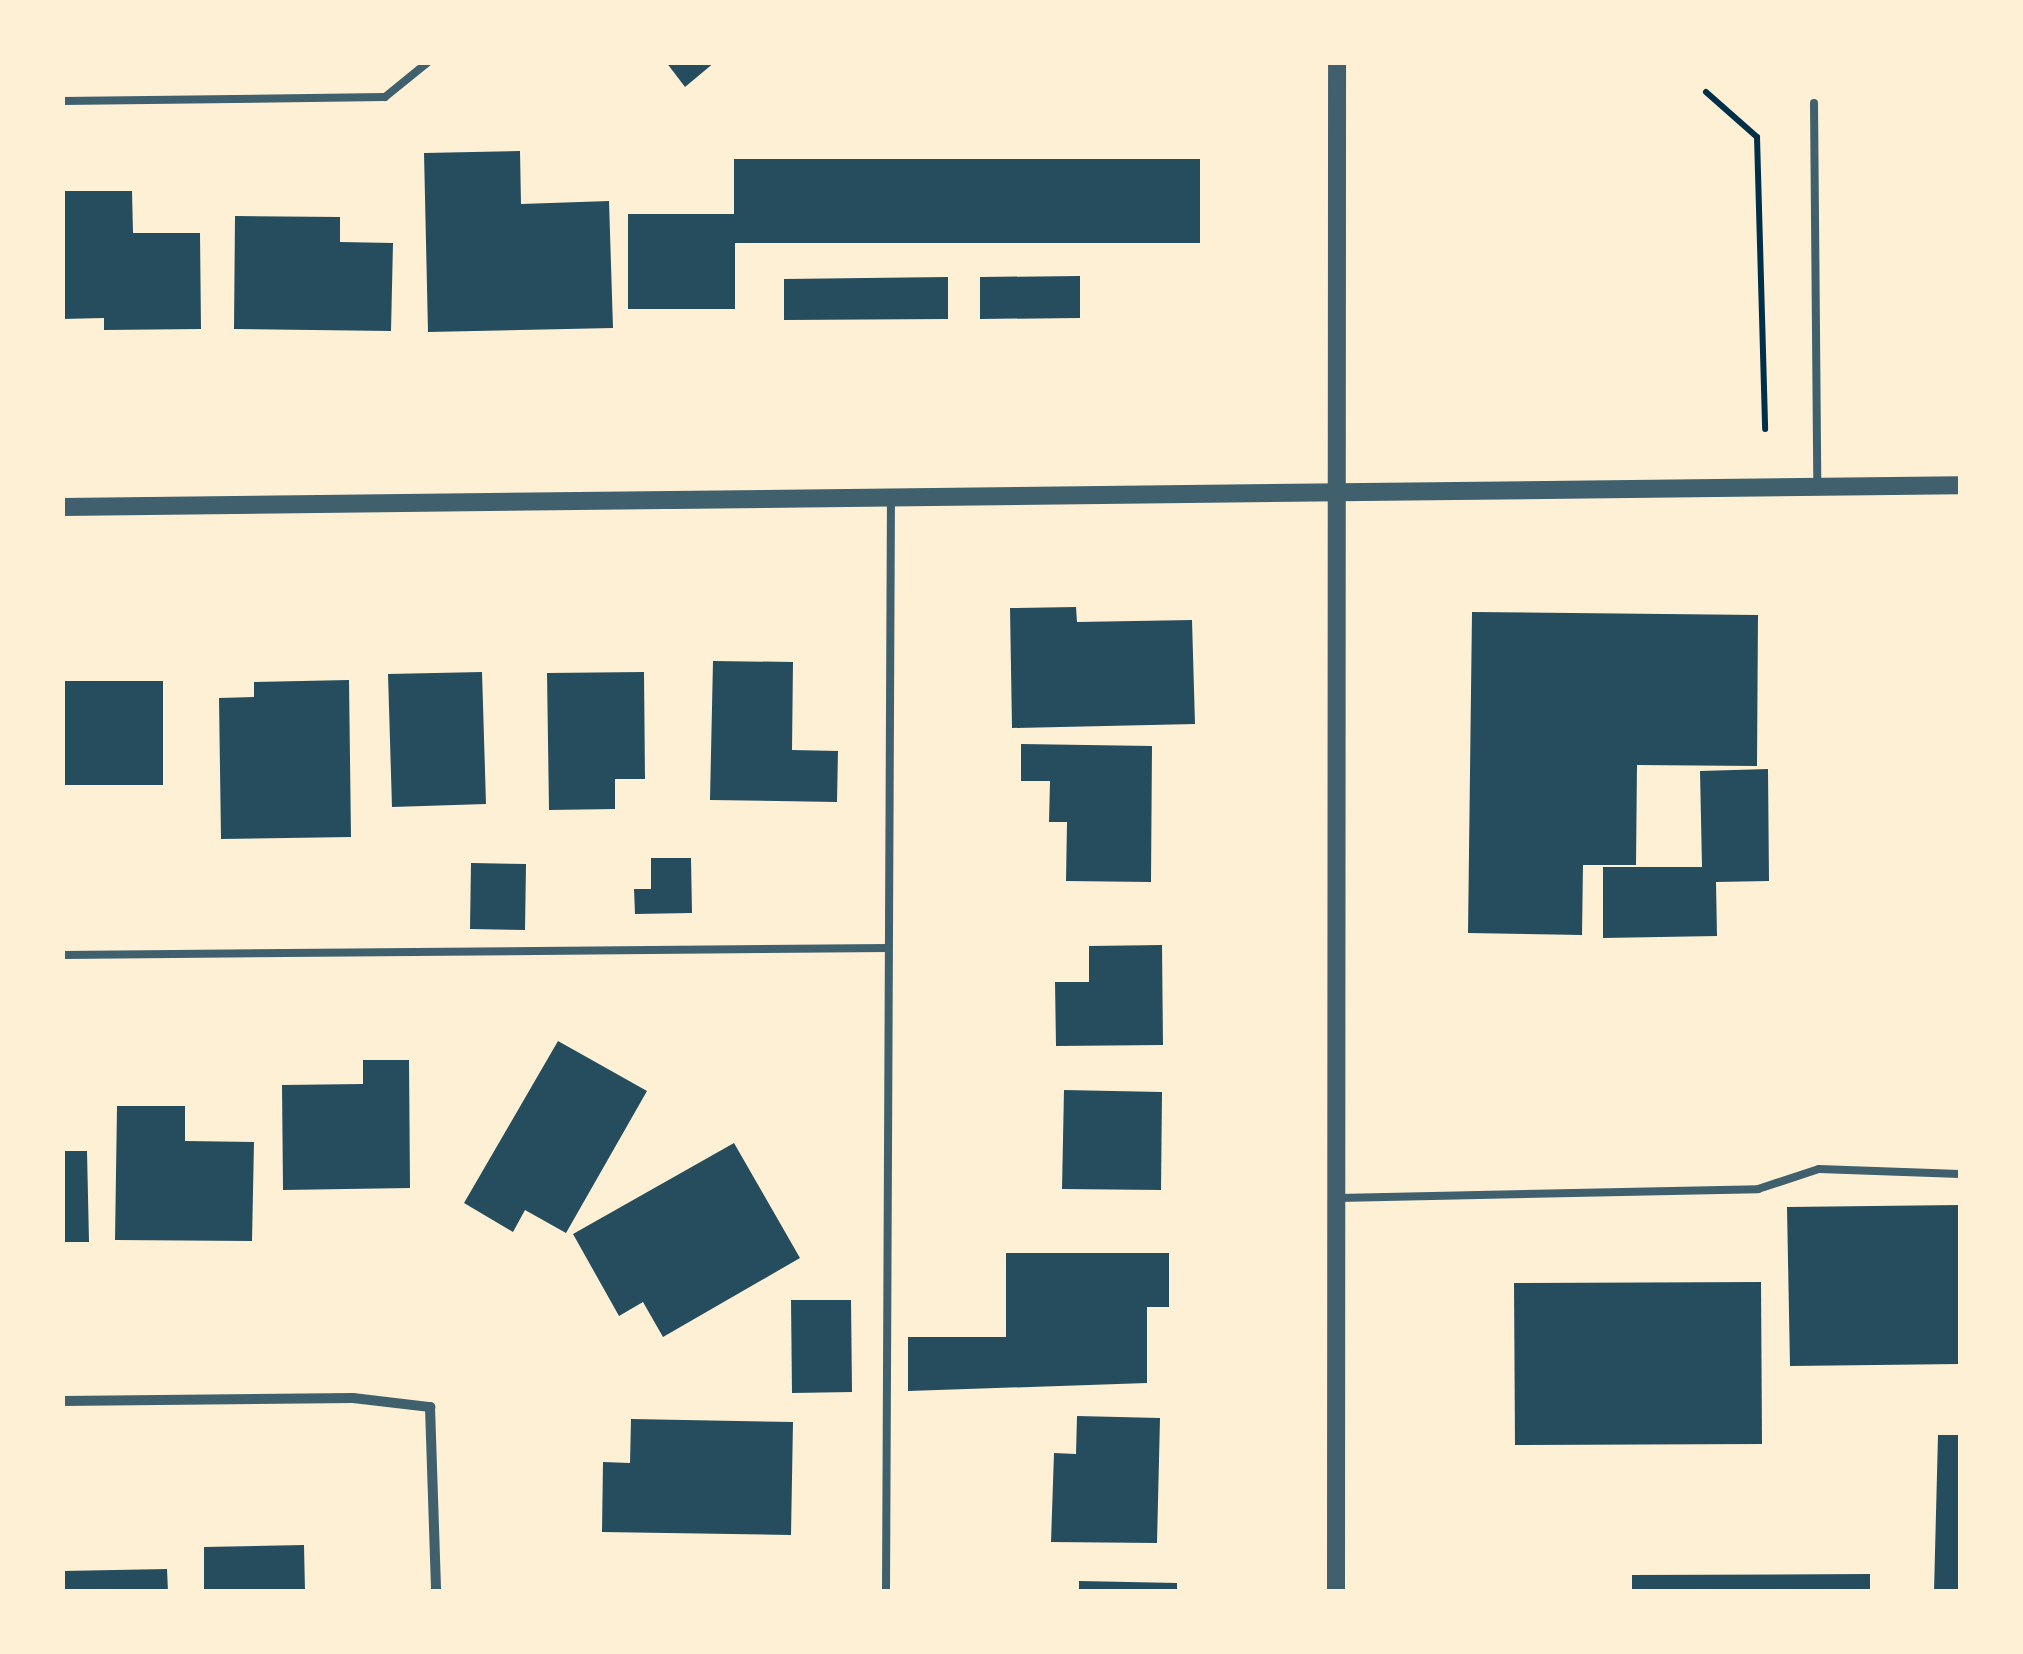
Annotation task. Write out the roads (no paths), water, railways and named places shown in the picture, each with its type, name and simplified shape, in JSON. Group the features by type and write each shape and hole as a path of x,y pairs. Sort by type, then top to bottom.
{"street":[{"path":"1336,1592 1337,62"},
{"path":"62,508 1960,485"},
{"path":"62,1401 353,1398 430,1407 436,1592"}],"lane":[{"path":"62,102 385,98 428,62"},
{"path":"1814,104 1816,486"},
{"path":"886,1592 891,498"},
{"path":"62,954 888,948"},
{"path":"1334,1198 1758,1189 1819,1169 1960,1174"}]}
